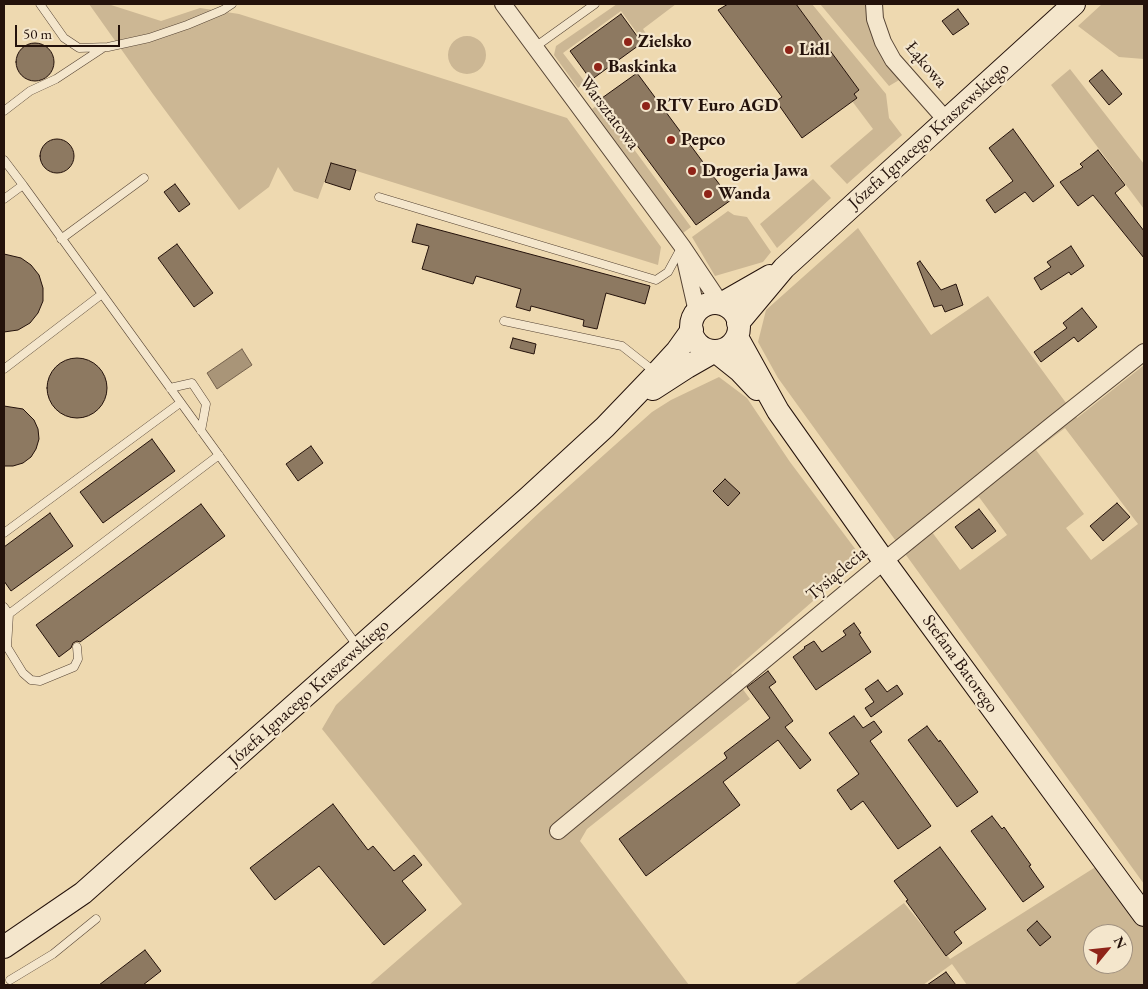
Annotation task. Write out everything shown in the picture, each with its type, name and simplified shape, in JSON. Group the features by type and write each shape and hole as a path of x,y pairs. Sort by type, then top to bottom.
{"street":[{"name":"Warsztatowa","path":"503,4 682,246 721,304"},
{"name":"Łąkowa","path":"874,4 875,19 883,42 893,60 946,120"},
{"name":"Józefa Ignacego Kraszewskiego","path":"738,330 784,268 1074,4"},
{"name":"Warsztatowa","path":"682,246 694,321"},
{"name":"Józefa Ignacego Kraszewskiego","path":"721,304 784,268"},
{"path":"708,304 721,304 733,311 738,330 728,347 716,351 709,350 697,343 694,337 694,321 702,307 708,304"},
{"name":"Józefa Ignacego Kraszewskiego","path":"4,946 83,893 529,497 605,426 656,374 677,351 694,321"},
{"name":"Stefana Batorego","path":"738,330 778,411"},
{"name":"Józefa Ignacego Kraszewskiego","path":"605,426 656,387 716,351"},
{"name":"Stefana Batorego","path":"716,351 740,371 778,411 884,561 1144,915"},
{"name":"Tysiąclecia","path":"558,830 884,561 1144,352"}],"lane":[{"path":"40,4 64,38 79,48 104,47 149,38 187,25 223,10 232,4"},
{"path":"535,47 595,4"},
{"path":"4,111 30,91 56,80 104,47"},
{"path":"4,160 359,649"},
{"path":"61,239 144,178"},
{"path":"4,199 23,186"},
{"path":"379,197 656,280 668,272 682,246"},
{"path":"4,369 102,294"},
{"path":"504,321 622,346 656,374"},
{"path":"170,388 192,382 206,404 201,431"},
{"path":"4,533 180,403"},
{"path":"9,614 219,455"},
{"path":"4,607 9,614 7,647 23,673 31,680 40,681 74,667 78,659 77,647"},
{"path":"10,980 52,954 96,918"}],"shaded area":[{"path":"89,4 108,4 161,21 200,8 239,14 567,118 661,247 658,265 331,163 318,199 294,191 278,167 269,187 239,210"},
{"path":"617,4 676,4 643,29 650,40 645,44 621,11 563,53 585,82 578,88 554,55 556,46"},
{"path":"796,4 812,4 886,94 889,118 902,135 847,184 830,166 873,129 852,101 857,98 854,94 858,89"},
{"path":"820,4 874,4 906,76 889,86"},
{"path":"1102,4 1144,4 1144,59 1119,57 1078,26"},
{"path":"467,36 481,41 486,55 481,69 467,74 453,69 448,55 453,41"},
{"path":"1070,69 1144,164 1144,209 1051,85"},
{"path":"600,103 691,227 683,233 592,109"},
{"path":"813,179 831,198 777,248 760,224"},
{"path":"728,211 734,215 747,217 771,252 763,262 715,276 692,237"},
{"path":"858,228 931,335 988,296 1077,418 1144,365 1144,884 778,378 758,342 766,310","holes":["1065,428 1138,524 1091,560 1066,528 1084,514 1036,450","979,497 1007,535 960,570 932,532"]},
{"path":"242,349 252,365 217,389 207,373"},
{"path":"719,377 747,398 790,462 862,558 731,673 750,699 587,829 580,841 689,985 369,985 462,904 322,729 336,705 541,511 652,412 671,400"},
{"path":"1105,861 1144,915 1144,985 967,985 952,964 923,985 794,985 904,903 950,959"}],"building":[{"name":"Lidl","path":"728,4 796,4 859,90 854,94 857,98 802,138 776,101 782,97 718,10"},
{"path":"958,9 969,24 953,35 942,21"},
{"path":"621,14 642,43 591,80 570,51"},
{"path":"35,43 49,48 54,62 49,76 35,81 21,76 16,62 21,48"},
{"path":"1102,70 1122,94 1109,105 1089,81"},
{"path":"637,73 731,200 696,225 602,98"},
{"path":"1013,129 1054,186 1033,202 1025,192 995,213 986,200 1013,181 989,148"},
{"path":"57,139 69,144 74,156 69,168 57,173 45,168 40,156 45,144"},
{"path":"1098,150 1125,185 1115,193 1144,231 1144,258 1093,195 1078,206 1060,182 1083,167 1080,164"},
{"path":"331,163 356,170 350,190 325,182"},
{"path":"175,184 190,204 179,212 164,192"},
{"path":"417,224 650,286 645,304 606,293 597,329 583,326 584,320 531,306 530,311 516,307 521,289 476,276 473,284 422,269 429,246 412,242"},
{"path":"177,244 213,293 194,307 158,258"},
{"path":"1071,246 1084,266 1071,275 1069,272 1041,290 1034,278 1051,267 1047,262"},
{"path":"4,254 21,258 31,265 39,275 43,288 43,301 38,313 30,323 18,330 4,332"},
{"path":"920,261 941,290 956,284 963,305 945,312 942,305 934,307 917,263"},
{"path":"1082,308 1097,327 1078,342 1074,337 1041,362 1034,352 1067,328 1063,323"},
{"path":"513,338 536,344 534,354 510,348"},
{"path":"71,358 83,358 99,366 105,376 107,388 105,400 99,410 83,418 71,418 55,410 47,394 47,382 55,366"},
{"path":"4,406 23,409 34,420 38,429 39,439 31,457 23,463 13,466 4,466"},
{"path":"152,439 175,471 103,523 80,492"},
{"path":"311,446 323,463 298,481 286,464"},
{"path":"725,479 740,493 728,506 713,491"},
{"path":"1117,503 1130,517 1103,541 1090,526"},
{"path":"201,504 225,536 80,642 73,643 71,648 59,657 36,625"},
{"path":"979,509 996,531 972,549 955,527"},
{"path":"50,513 73,546 11,591 4,581 4,547"},
{"path":"854,623 871,652 816,690 793,657 814,641 822,652 846,635 843,631"},
{"path":"768,671 776,682 769,687 793,721 785,727 811,760 800,769 778,740 723,782 740,805 646,876 619,839 727,758 724,753 770,718 747,687"},
{"path":"878,680 887,692 897,685 903,694 871,717 865,708 874,702 865,689"},
{"path":"854,716 863,728 874,721 882,732 870,741 931,826 898,849 863,801 851,810 837,790 859,774 829,733"},
{"path":"927,726 939,742 940,740 978,792 957,807 908,740"},
{"path":"333,804 368,850 373,846 394,871 414,855 422,865 402,881 426,910 384,945 319,866 275,900 250,868"},
{"path":"992,816 1002,829 1004,827 1044,887 1023,902 971,831"},
{"path":"940,847 986,909 954,932 962,943 946,956 906,901 908,900 894,881"},
{"path":"1037,921 1051,937 1040,946 1027,930"},
{"path":"145,950 161,971 143,985 99,985"},
{"path":"946,972 956,985 927,985"}],"place":[{"name":"Zielsko","path":"628,42"},
{"name":"Lidl","path":"789,50"},
{"name":"Baskinka","path":"598,67"},
{"name":"RTV Euro AGD","path":"646,106"},
{"name":"Pepco","path":"671,140"},
{"name":"Drogeria Jawa","path":"692,171"},
{"name":"Wanda","path":"708,194"}]}
